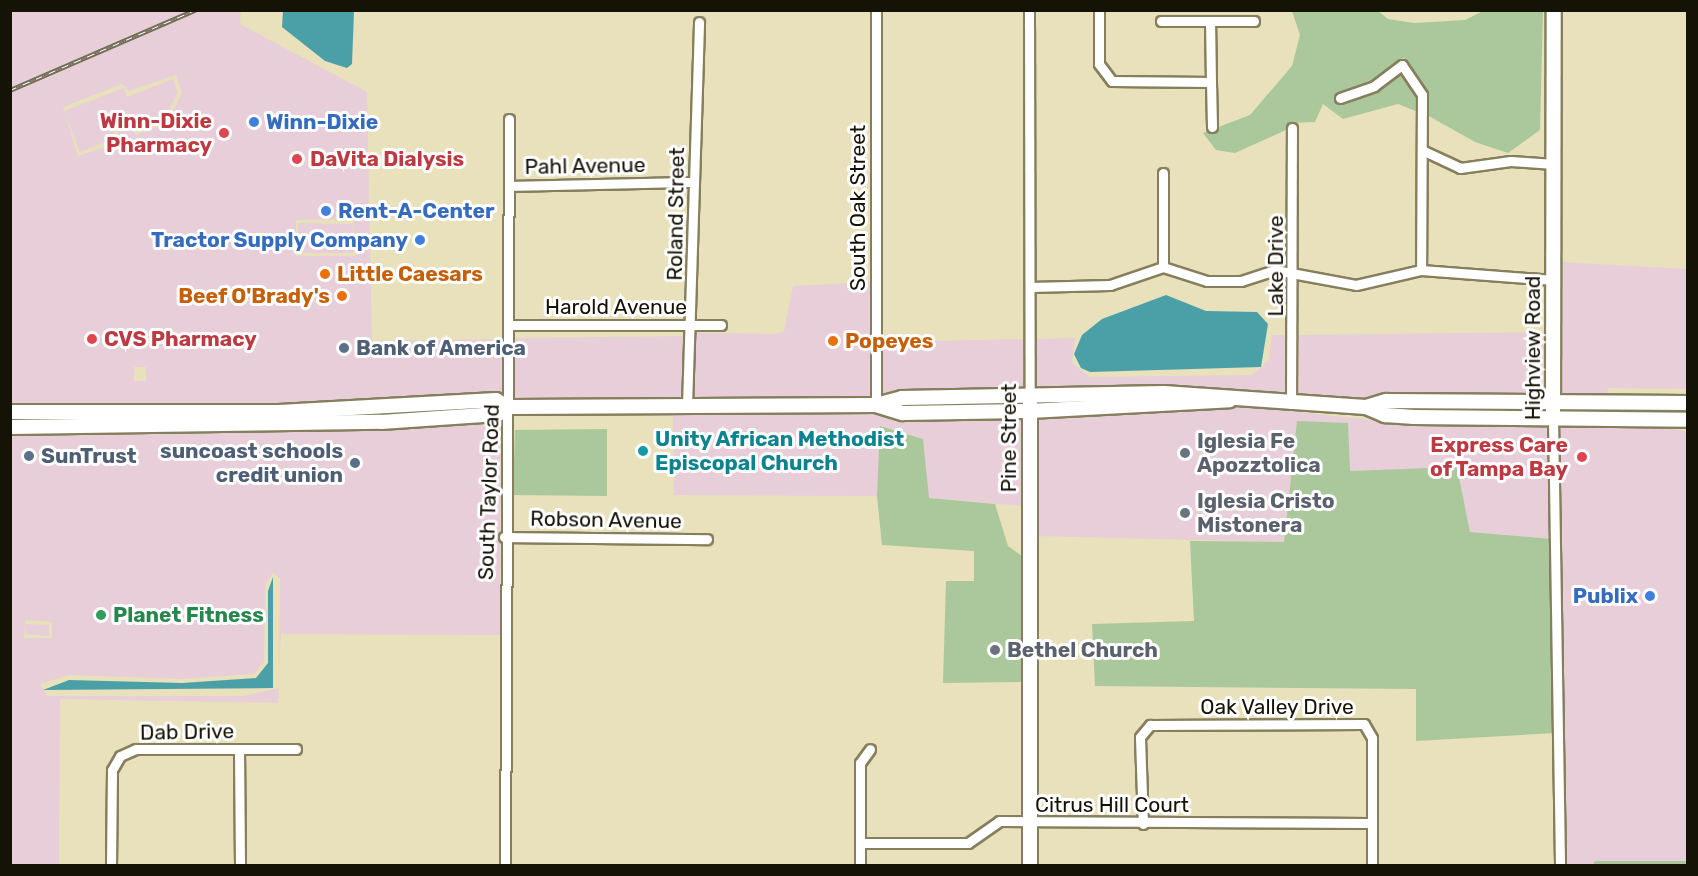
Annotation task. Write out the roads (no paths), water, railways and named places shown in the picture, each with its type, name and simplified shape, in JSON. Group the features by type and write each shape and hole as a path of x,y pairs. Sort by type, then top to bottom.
{"main road":[{"name":"Highview Road","path":"1553,411 1554,10"},
{"path":"10,412 279,412 496,400 507,407 876,405 903,412 1192,393 1230,400 1366,407 1385,415 1553,411 1688,403"},
{"name":"Pine Street","path":"1030,404 1030,866"},
{"path":"10,427 381,422 498,414 507,407"},
{"path":"1553,411 1688,420"}],"street":[{"name":"South Oak Street","path":"876,10 876,405"},
{"name":"Pine Street","path":"1029,10 1030,404"},
{"path":"1099,10 1099,64 1112,81 1211,82"},
{"path":"1161,21 1254,21"},
{"path":"1210,21 1212,127"},
{"name":"Roland Street","path":"687,406 692,324 699,22"},
{"path":"1340,98 1374,86 1402,65 1422,95 1424,151 1421,270"},
{"name":"South Taylor Road","path":"505,866 504,537 511,325 512,186 509,119"},
{"name":"Lake Drive","path":"1291,404 1294,270 1292,128"},
{"path":"1424,151 1461,168 1511,160 1554,164"},
{"path":"1163,172 1163,267"},
{"name":"Pahl Avenue","path":"512,186 694,182"},
{"path":"1030,287 1110,285 1163,267 1207,281 1294,270 1356,285 1421,270 1554,280"},
{"name":"Harold Avenue","path":"511,325 721,325"},
{"name":"Highview Road","path":"1553,411 1560,866"},
{"name":"Robson Avenue","path":"504,537 707,539"},
{"name":"Oak Valley Drive","path":"1143,824 1140,737 1150,725 1364,724 1372,738 1372,866"},
{"name":"Dab Drive","path":"111,866 111,770 120,756 136,749 296,749"},
{"path":"239,749 240,866"},
{"path":"860,866 860,763 870,749"},
{"name":"Citrus Hill Court","path":"860,843 968,843 999,821 1029,824 1371,824"}],"water":[{"path":"283,11 354,11 352,64 347,68 325,61 282,27"},
{"path":"1166,295 1206,311 1257,312 1268,324 1261,367 1090,372 1081,368 1074,354 1082,335 1102,319"},
{"path":"273,577 273,688 43,690 69,680 182,683 256,678 268,663 268,591"}],"railway":[{"path":"10,90 195,10"}],"place":[{"name":"Winn-Dixie","path":"254,122"},
{"name":"Winn-Dixie Pharmacy","path":"224,133"},
{"name":"DaVita Dialysis","path":"297,159"},
{"name":"Rent-A-Center","path":"326,211"},
{"name":"Tractor Supply Company","path":"420,240"},
{"name":"Little Caesars","path":"325,274"},
{"name":"Beef O'Brady's","path":"342,296"},
{"name":"CVS Pharmacy","path":"92,339"},
{"name":"Popeyes","path":"833,341"},
{"name":"Bank of America","path":"344,348"},
{"name":"Unity African Methodist Episcopal Church","path":"643,451"},
{"name":"Iglesia Fe Apozztolica","path":"1185,453"},
{"name":"SunTrust","path":"29,456"},
{"name":"Express Care of Tampa Bay","path":"1582,457"},
{"name":"suncoast schools credit union","path":"355,463"},
{"name":"Iglesia Cristo Mistonera","path":"1185,513"},
{"name":"Publix","path":"1650,596"},
{"name":"Planet Fitness","path":"101,615"},
{"name":"Bethel Church","path":"995,650"}]}
